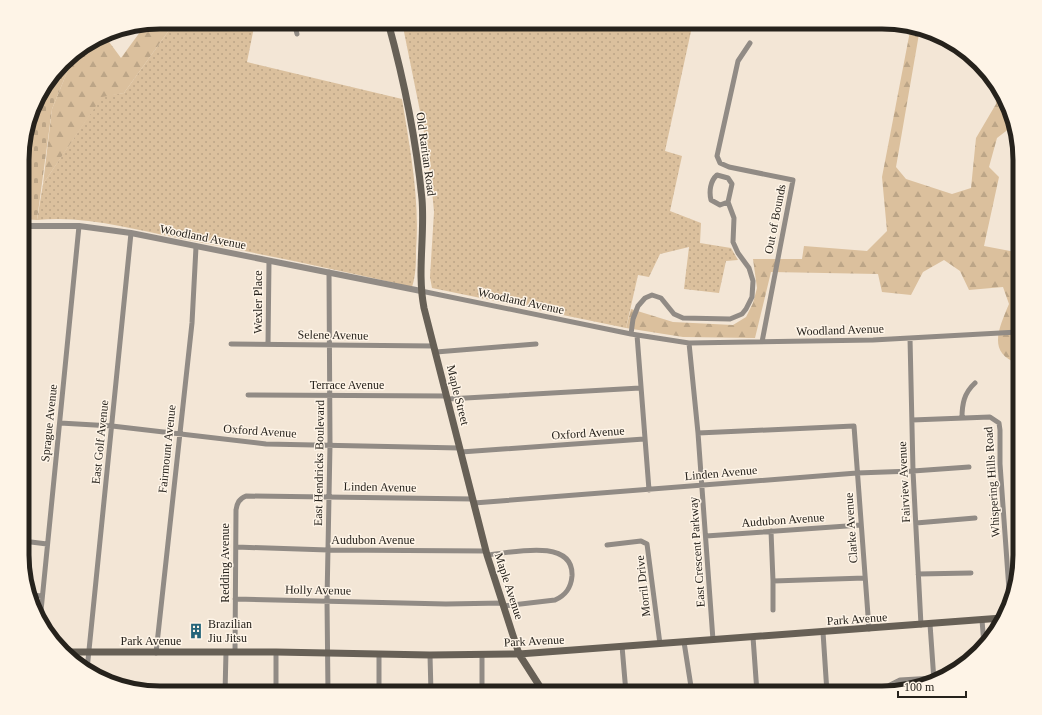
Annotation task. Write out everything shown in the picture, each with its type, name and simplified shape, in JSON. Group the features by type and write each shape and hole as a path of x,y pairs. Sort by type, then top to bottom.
{"main road":[{"name":"Old Raritan Road","path":"390,29 410,114 422,198 421,291"},
{"name":"Maple Street","path":"421,291 473,501"},
{"name":"Maple Avenue","path":"473,501 487,553 519,654 540,686"},
{"name":"Park Avenue","path":"73,652 276,652 430,655 519,654 996,619"}],"street":[{"path":"296,29 297,34"},
{"name":"Out of Bounds","path":"750,42 738,61 717,156 720,163 729,167 793,180 762,342"},
{"path":"631,334 633,319 638,306 645,298 652,295 661,298 674,314 682,318 723,320 737,317 746,309 753,289 752,274 734,247 734,218 728,202 732,189 731,182 725,176 717,175 713,179 711,186 709,195 711,200 720,205 728,202"},
{"name":"Woodland Avenue","path":"29,226 79,226 131,233 631,334 689,344 873,340 1013,332"},
{"name":"Sprague Avenue","path":"41,609 79,226"},
{"name":"East Golf Avenue","path":"87,663 131,233"},
{"name":"Fairmount Avenue","path":"156,653 192,323 196,247"},
{"name":"Wexler Place","path":"268,344 269,261"},
{"name":"East Hendricks Boulevard","path":"328,686 327,600 330,445 329,272"},
{"path":"637,335 649,490"},
{"name":"Fairview Avenue","path":"910,338 913,471 921,625"},
{"name":"Selene Avenue","path":"231,344 329,345 435,349 536,344"},
{"name":"East Crescent Parkway","path":"689,344 698,433 713,640"},
{"path":"962,418 964,398 970,387 975,383"},
{"name":"Terrace Avenue","path":"248,395 448,397 640,388"},
{"name":"Whispering Hills Road","path":"912,420 990,417 997,420 1000,426 1000,464 1009,586"},
{"name":"Oxford Avenue","path":"60,422 112,426 266,444 461,450 644,440"},
{"name":"Clarke Avenue","path":"698,433 854,426 870,629"},
{"name":"Linden Avenue","path":"240,500 246,496 329,496 473,501 649,490 702,484 857,473 969,467"},
{"name":"Redding Avenue","path":"235,652 236,510 240,500"},
{"path":"916,523 975,518"},
{"name":"Audubon Avenue","path":"706,536 861,525"},
{"path":"771,531 773,610"},
{"name":"Morril Drive","path":"607,545 641,541 647,544 660,644"},
{"path":"29,542 47,544"},
{"name":"Audubon Avenue","path":"236,547 487,553 550,550 564,556 571,568 572,574 569,588 562,597 555,600 503,604"},
{"path":"918,574 971,573"},
{"path":"773,581 865,578"},
{"path":"35,595 42,596"},
{"name":"Holly Avenue","path":"235,599 503,604"},
{"path":"982,620 983,638"},
{"path":"930,624 934,675"},
{"path":"823,632 827,686"},
{"path":"753,637 756,686"},
{"path":"684,642 691,686"},
{"path":"622,646 625,686"},
{"path":"225,686 226,652"},
{"path":"276,652 276,686"},
{"path":"379,654 379,686"},
{"path":"482,654 482,686"},
{"path":"430,655 430,686"},
{"path":"890,685 900,680 923,679"}],"green space":[{"path":"170,29 254,29 247,62 402,99 414,174 417,212 416,264 412,287 295,261 108,224 73,219 37,220 43,184 102,96 124,93"},
{"path":"170,29 124,93 102,97 43,184 52,109 69,67 87,51 108,40 121,58 140,32 139,31 143,30"},
{"path":"403,29 691,29 665,151 682,156 670,211 701,223 700,243 731,248 738,260 726,261 719,293 684,289 689,247 660,254 649,277 638,275 626,328 432,288 430,277 434,212 423,126"},
{"path":"910,32 916,33 919,34 896,167 906,179 952,194 971,188 976,138 996,104 995,95 1009,126 1009,129 997,138 989,167 999,177 984,246 1013,252 1013,361 1009,360 1003,354 999,347 999,331 1009,304 1003,287 969,290 960,271 944,260 923,272 911,295 882,292 878,274 771,272 755,338 683,337 626,328 631,309 673,322 733,325 746,317 753,303 757,288 753,259 802,259 804,246 867,251 887,231 882,177"},
{"path":"69,67 52,109 37,220 29,219 29,160 33,126 39,110 51,87"}],"place":[{"name":"Brazilian Jiu Jitsu","path":"196,631"}]}
